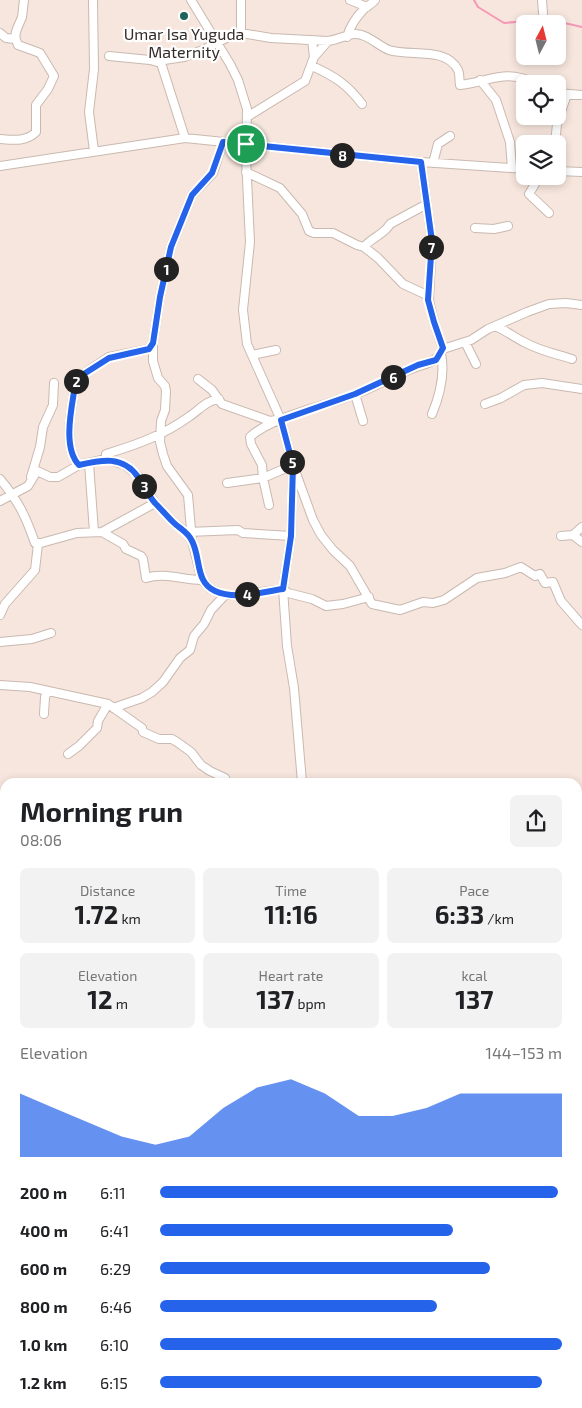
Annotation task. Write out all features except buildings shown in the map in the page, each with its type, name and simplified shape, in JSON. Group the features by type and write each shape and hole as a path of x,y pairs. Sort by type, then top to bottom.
{"street":[{"path":"0,139 26,139 36,132 36,105 48,89 54,76 40,53 18,45 15,39 14,34 22,15 24,0"},
{"path":"93,0 94,69 90,112 94,151"},
{"path":"191,0 230,64 238,80 246,109 246,172 250,242 243,310 246,338 281,420 293,465 313,520 321,535 350,566 372,604 392,609 406,609 423,602 433,603 444,600 477,578 505,573 521,567 535,576 540,574 545,583 554,582 561,601 582,626"},
{"path":"241,0 241,33"},
{"path":"350,0 367,7"},
{"path":"347,37 349,29 354,22 375,0"},
{"path":"542,0 543,13"},
{"path":"0,32 6,38 15,39"},
{"path":"109,56 150,60 161,63 164,60 184,57 203,50 232,35 241,33 271,38 328,41 353,34 359,35 391,51 440,56 448,60 459,71 460,85 501,75 516,77"},
{"path":"312,40 313,62"},
{"path":"247,117 305,81 313,62 328,41"},
{"path":"313,62 348,86 362,104"},
{"path":"161,63 185,138"},
{"path":"480,80 496,100 510,142 512,168"},
{"path":"556,135 557,124 567,94 582,95"},
{"path":"432,163 438,144 450,136"},
{"path":"0,166 185,138 421,162 516,168"},
{"path":"223,142 212,173 192,195 171,247 160,297 153,343 154,361 158,378 165,386 166,391 160,435 162,454 167,466 188,495 190,535 202,580 210,589 225,595 283,589 288,593 312,599 326,606 369,597"},
{"path":"421,162 432,241 428,300 442,351 443,364 439,395 432,414"},
{"path":"566,171 582,172"},
{"path":"246,172 280,188 302,214 309,231 314,233 333,233 357,246 364,247 378,258 403,284 429,296"},
{"path":"533,185 528,194 550,213"},
{"path":"364,247 369,241 388,228 390,224 427,204"},
{"path":"475,228 494,229 508,226"},
{"path":"269,505 262,465 251,444 250,437 257,430 355,394 418,365 436,360 442,351 470,340 494,326 527,312 550,304 582,305"},
{"path":"494,326 509,332 535,348 572,359"},
{"path":"465,342 476,364"},
{"path":"79,465 75,461 69,447 70,422 76,379 109,358 149,349 153,343"},
{"path":"252,355 276,350"},
{"path":"198,380 212,390 222,404 270,421 281,420"},
{"path":"30,481 43,428 53,405 54,383"},
{"path":"485,404 524,385 542,383 582,389"},
{"path":"355,394 363,421"},
{"path":"106,460 106,454 160,435 189,417 211,399 218,399"},
{"path":"0,501 28,486 37,471 50,477 58,477 79,465 106,460 125,465 132,470 155,503 174,523 190,535 238,530 243,533 291,536"},
{"path":"89,463 98,532"},
{"path":"227,483 263,478 293,465"},
{"path":"293,465 291,536 283,589 302,778"},
{"path":"0,479 14,495 29,522 35,543 38,544"},
{"path":"292,500 305,496"},
{"path":"38,544 63,536 98,532 155,503"},
{"path":"561,536 573,535 582,527"},
{"path":"98,532 123,544 126,548 141,556 144,559 146,578 163,576 202,580"},
{"path":"573,535 582,542"},
{"path":"0,615 5,604 35,570 38,544"},
{"path":"68,754 97,728 98,721 110,706 142,698 163,682 180,658 190,650 194,636 204,624 211,610 225,595"},
{"path":"0,642 32,639 51,633"},
{"path":"0,685 48,691 110,706 142,728 143,732 159,739 172,739 177,742 191,752 201,765 225,778"},
{"path":"44,714 48,691"}],"waterway":[{"path":"474,0 478,7 504,23 547,19 582,27"}],"place":[{"name":"Umar Isa Yuguda Maternity","path":"184,16"}],"route":[{"path":"223,142 246,144 421,162 432,241 428,300 443,348 436,360 418,365 355,394 281,420 288,440 293,465 291,536 283,589 225,595 210,589 202,580 192,541 186,532 174,523 155,503 132,470 119,462 106,460 79,465 75,461 69,447 70,422 76,379 109,358 149,349 153,343 169,254 192,195 212,173 223,142"}]}
